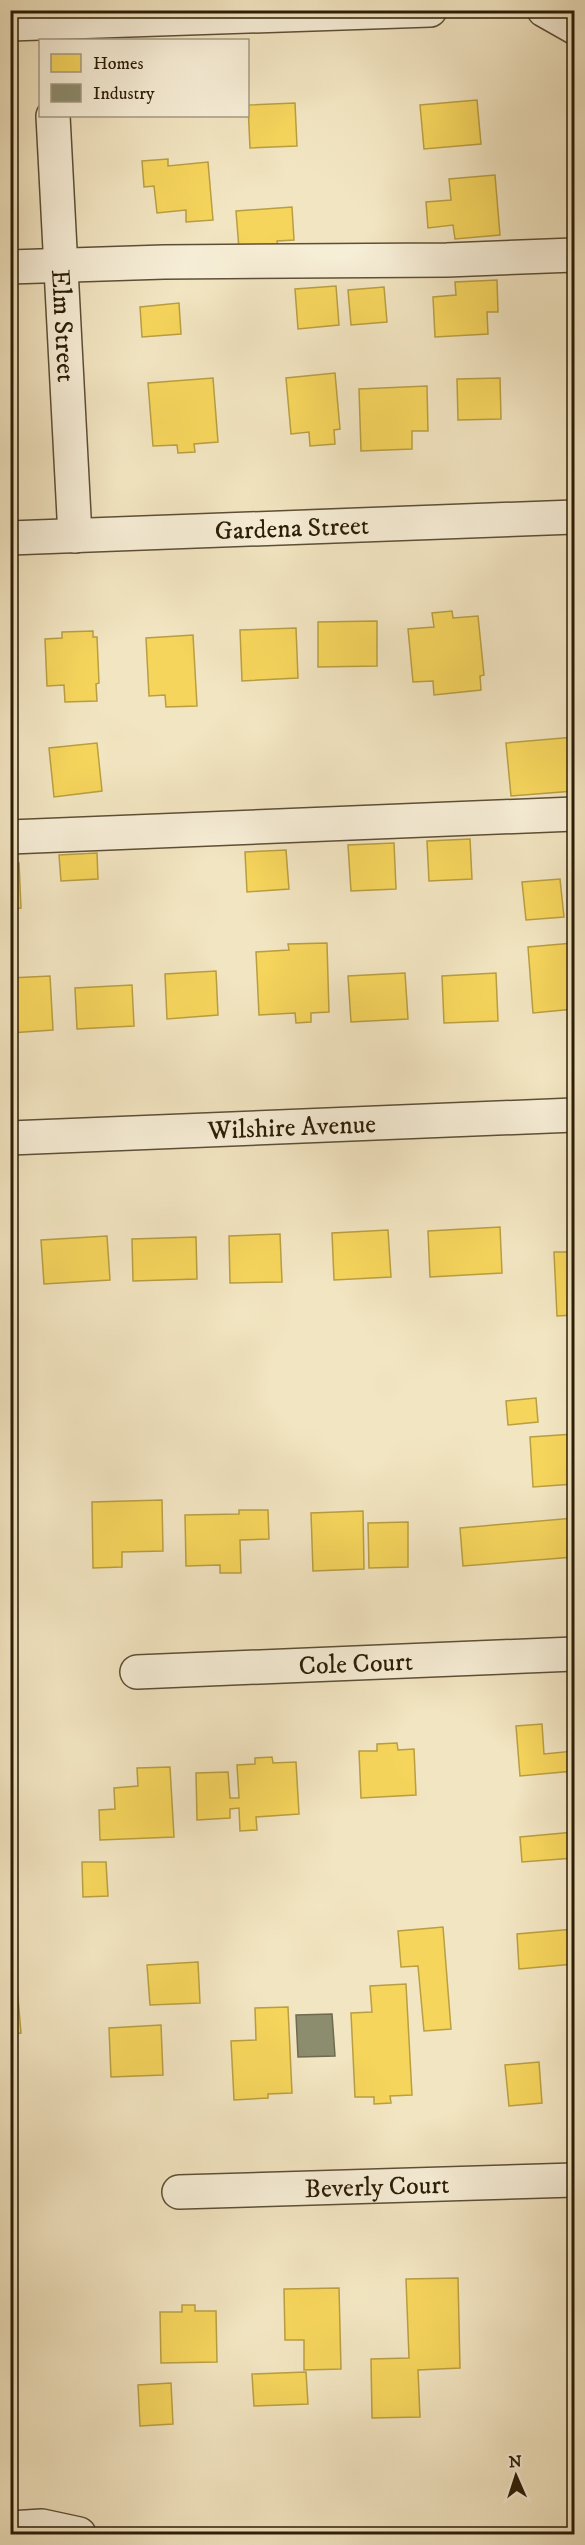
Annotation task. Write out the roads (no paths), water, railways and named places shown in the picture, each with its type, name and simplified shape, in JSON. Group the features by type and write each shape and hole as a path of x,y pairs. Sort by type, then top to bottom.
{"street":[{"path":"10,24 430,10"},
{"path":"544,10 574,27"},
{"name":"Elm Street","path":"53,117 75,536"},
{"path":"10,267 164,262 447,260 574,255"},
{"name":"Gardena Street","path":"10,538 574,517"},
{"path":"10,837 574,814"},
{"name":"Wilshire Avenue","path":"10,1138 574,1114"},
{"name":"Cole Court","path":"137,1672 574,1654"},
{"name":"Beverly Court","path":"179,2192 574,2180"},
{"path":"10,2528 42,2526 79,2535"}]}
